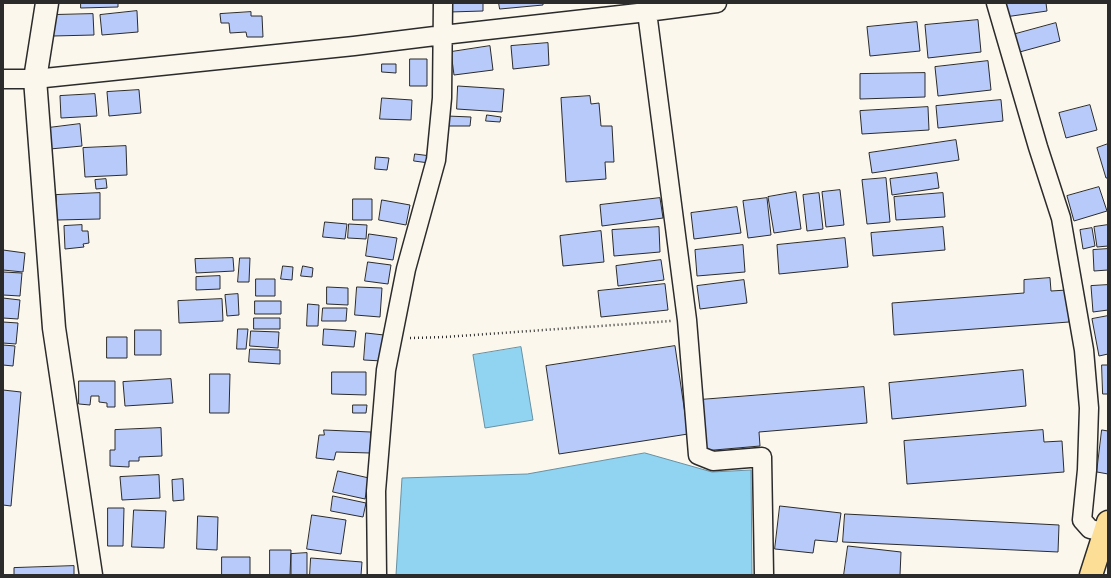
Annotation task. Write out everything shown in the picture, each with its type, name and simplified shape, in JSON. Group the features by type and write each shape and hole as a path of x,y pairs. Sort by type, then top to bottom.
{"main road":[{"path":"1091,575 1106,527"}],"street":[{"path":"47,3 35,80 54,328 91,575"},
{"path":"377,575 376,491 386,370 406,269 436,160 442,98 443,3"},
{"path":"3,79 35,80 354,46 717,3"},
{"path":"996,3 1038,147 1061,218 1084,350 1089,408 1087,470 1082,520 1090,529 1106,527"},
{"path":"647,12 687,320 698,455 713,461 762,457 764,575"}],"path":[{"path":"392,339 445,337 687,320"}],"water":[{"path":"521,347 533,420 485,428 473,355"},
{"path":"645,453 712,472 751,470 752,575 396,575 402,478 527,474"}],"building":[{"path":"81,3 118,3 118,7 81,8"},
{"path":"450,3 483,3 483,11 450,12"},
{"path":"499,3 543,3 543,5 500,9"},
{"path":"1004,3 1046,3 1047,11 1005,17"},
{"path":"137,11 138,32 102,35 100,15"},
{"path":"251,12 251,16 262,16 263,37 247,37 246,32 230,33 229,23 221,23 220,14"},
{"path":"93,14 94,35 53,36 52,15"},
{"path":"978,20 981,52 928,58 925,25"},
{"path":"917,22 920,51 870,56 867,27"},
{"path":"1056,23 1060,41 1016,53 1012,35"},
{"path":"548,43 549,65 513,69 511,46"},
{"path":"490,46 493,70 454,75 451,52"},
{"path":"410,59 427,59 427,86 410,86"},
{"path":"988,61 991,90 938,96 935,67"},
{"path":"382,64 396,64 396,73 382,72"},
{"path":"925,73 925,97 860,99 860,74"},
{"path":"458,86 504,89 502,112 457,109"},
{"path":"139,90 141,113 109,116 107,92"},
{"path":"95,94 97,116 61,118 60,96"},
{"path":"590,96 591,104 599,103 601,126 612,126 614,162 605,162 606,179 566,182 561,98"},
{"path":"382,98 412,100 411,120 380,119"},
{"path":"1001,100 1003,121 938,128 936,106"},
{"path":"1090,105 1097,130 1066,138 1059,113"},
{"path":"928,107 929,130 862,134 860,111"},
{"path":"487,115 501,117 500,122 486,121"},
{"path":"447,116 471,117 470,126 447,126"},
{"path":"80,124 82,146 50,149 48,128"},
{"path":"956,140 959,160 872,173 869,153"},
{"path":"1108,144 1108,178 1106,178 1097,148"},
{"path":"126,146 127,175 85,177 83,148"},
{"path":"415,154 431,156 429,163 414,161"},
{"path":"376,157 389,158 387,170 375,169"},
{"path":"937,173 939,188 892,195 890,179"},
{"path":"886,178 890,222 867,224 862,180"},
{"path":"106,179 107,188 96,189 95,180"},
{"path":"1099,187 1107,211 1074,221 1067,196"},
{"path":"840,190 844,225 826,227 822,192"},
{"path":"796,192 801,229 774,233 768,197"},
{"path":"100,193 100,219 57,220 56,195"},
{"path":"819,193 823,229 807,231 803,195"},
{"path":"943,193 945,217 896,220 894,197"},
{"path":"660,198 663,218 602,226 600,205"},
{"path":"767,198 771,235 748,238 743,201"},
{"path":"353,199 372,199 372,220 353,220"},
{"path":"382,200 410,205 406,225 379,220"},
{"path":"737,207 741,233 694,239 691,213"},
{"path":"325,222 347,224 345,239 323,237"},
{"path":"349,224 367,225 366,239 348,238"},
{"path":"82,225 82,231 88,231 89,243 83,244 84,247 65,249 64,226"},
{"path":"1108,225 1108,246 1097,247 1094,227"},
{"path":"659,227 660,252 614,256 612,230"},
{"path":"943,227 945,250 873,256 871,233"},
{"path":"1092,228 1095,246 1083,249 1080,230"},
{"path":"601,231 604,262 563,266 560,236"},
{"path":"369,234 397,238 393,260 366,256"},
{"path":"845,238 848,267 779,274 777,245"},
{"path":"743,245 745,272 697,276 695,250"},
{"path":"1108,249 1108,270 1094,271 1093,250"},
{"path":"3,250 25,253 23,272 3,270"},
{"path":"233,258 234,271 196,273 195,259"},
{"path":"240,258 250,258 249,282 238,282"},
{"path":"661,260 664,280 618,286 616,266"},
{"path":"368,262 391,265 388,284 365,281"},
{"path":"283,266 293,267 292,280 281,279"},
{"path":"303,266 313,268 312,277 301,276"},
{"path":"3,272 22,273 20,296 3,295"},
{"path":"220,276 220,289 196,290 196,277"},
{"path":"1050,278 1051,291 1067,290 1069,322 894,335 892,303 1024,293 1024,280"},
{"path":"256,279 275,279 275,296 256,296"},
{"path":"744,280 747,303 700,309 697,286"},
{"path":"665,284 668,310 601,317 598,291"},
{"path":"1108,285 1108,310 1093,312 1091,286"},
{"path":"327,287 348,288 348,305 327,304"},
{"path":"357,287 382,288 380,317 355,315"},
{"path":"238,294 239,315 227,316 225,295"},
{"path":"3,298 20,300 18,319 3,318"},
{"path":"222,299 223,321 179,323 178,301"},
{"path":"255,301 281,301 281,314 255,314"},
{"path":"308,304 319,305 318,326 307,326"},
{"path":"323,308 347,308 346,321 322,321"},
{"path":"1108,316 1108,354 1099,356 1092,319"},
{"path":"254,318 280,318 280,329 254,329"},
{"path":"3,322 18,323 16,344 3,343"},
{"path":"238,329 248,329 246,349 237,349"},
{"path":"324,329 356,331 354,347 323,345"},
{"path":"135,330 161,330 161,355 135,355"},
{"path":"251,331 279,332 278,348 250,346"},
{"path":"366,333 384,335 382,361 364,360"},
{"path":"107,337 127,337 127,358 107,358"},
{"path":"3,345 15,346 13,366 3,365"},
{"path":"675,346 688,434 559,454 546,366"},
{"path":"250,349 280,350 280,364 249,362"},
{"path":"1102,365 1108,365 1108,394 1103,394"},
{"path":"1023,370 1026,406 892,419 889,383"},
{"path":"332,372 366,372 366,395 332,394"},
{"path":"210,374 230,374 229,413 210,413"},
{"path":"171,379 173,403 125,406 123,382"},
{"path":"79,381 115,381 115,407 107,407 107,403 99,402 99,396 91,396 90,405 79,404"},
{"path":"864,387 867,423 759,432 760,446 703,451 699,400"},
{"path":"3,390 21,392 11,506 3,505"},
{"path":"353,405 367,405 366,413 353,413"},
{"path":"161,428 162,456 139,457 139,461 129,461 129,467 110,466 110,450 115,450 115,430"},
{"path":"324,430 371,432 370,453 336,452 334,460 316,458 319,435 324,435"},
{"path":"1043,430 1044,442 1062,441 1064,472 907,484 904,441"},
{"path":"1102,430 1108,431 1108,474 1097,472"},
{"path":"338,471 369,478 365,499 333,492"},
{"path":"159,475 160,498 122,500 120,477"},
{"path":"183,479 184,500 173,501 172,480"},
{"path":"333,496 366,503 363,517 331,511"},
{"path":"780,506 841,513 837,542 815,540 813,553 775,549"},
{"path":"108,508 124,508 123,546 108,546"},
{"path":"134,510 166,511 164,548 132,547"},
{"path":"845,514 1059,525 1058,552 843,542"},
{"path":"312,515 346,520 341,554 307,549"},
{"path":"198,516 218,517 217,550 197,549"},
{"path":"848,546 901,552 900,575 844,575"},
{"path":"270,550 291,550 290,575 270,575"},
{"path":"307,553 307,575 291,575 291,554"},
{"path":"222,557 250,557 250,575 222,575"},
{"path":"311,558 362,562 361,575 310,575"},
{"path":"74,566 74,575 14,575 14,568"}]}
